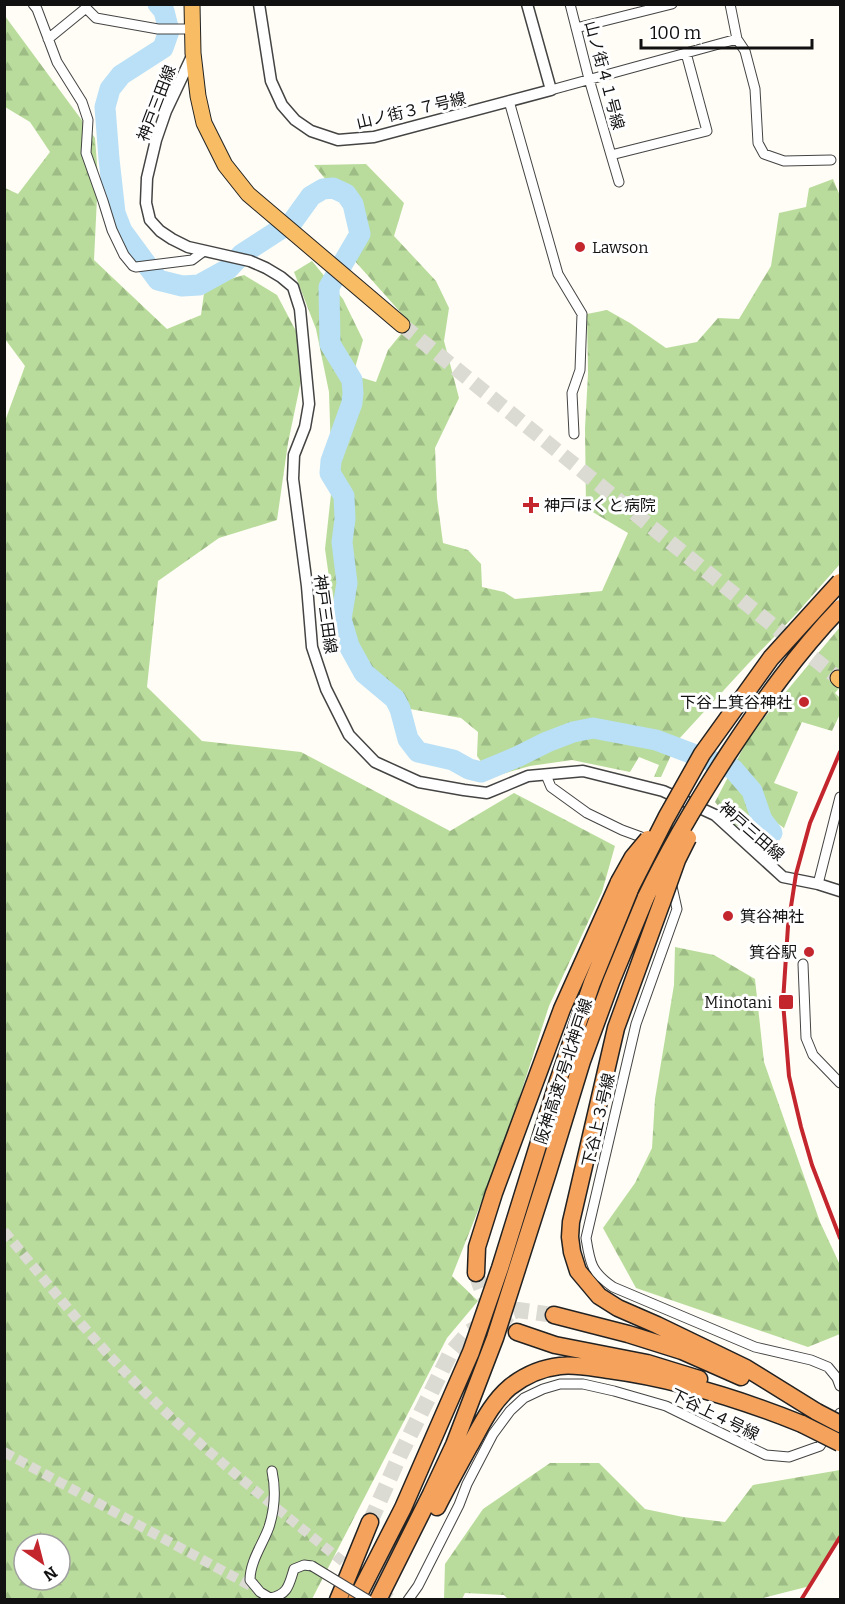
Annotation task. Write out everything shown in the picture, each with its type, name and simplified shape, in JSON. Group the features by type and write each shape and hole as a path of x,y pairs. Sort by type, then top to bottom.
{"highway":[{"path":"192,4 186,28 193,53 198,96 204,123 225,165 248,194 402,325"},
{"name":"阪神高速7号北神戸線","path":"356,1599 403,1508 471,1352 500,1268 558,1081 625,884 702,754 771,658 840,582"},
{"path":"840,608 793,661 753,715 729,753 677,860 654,900 616,1028 571,1222 570,1237 578,1271 598,1296 618,1308 657,1324 746,1368 809,1414 840,1443"},
{"path":"476,1273 477,1247 494,1193 562,1009 625,884"},
{"name":"阪神高速7号北神戸線","path":"378,1599 449,1455 495,1338 582,1061 611,982 654,900"},
{"path":"554,1315 628,1334 682,1352 836,1426"},
{"path":"517,1332 555,1345 647,1363 694,1377 745,1397 809,1414"},
{"path":"386,1599 491,1408 509,1388 534,1373 561,1366 576,1366 629,1373 702,1389 762,1408 809,1414"},
{"path":"338,1599 370,1522"}],"street":[{"path":"33,4 57,62 82,102 88,120 86,153 112,230 124,255 136,267 192,260 204,251"},
{"name":"山ノ街３７号線","path":"259,4 272,81 282,105 295,120 311,131 338,140 374,137 737,39"},
{"path":"527,4 551,90"},
{"name":"山ノ街４１号線","path":"570,4 611,155 707,131 686,53"},
{"path":"576,28 672,4"},
{"path":"730,4 737,39 745,51 755,89 758,143 764,154 784,161 831,160"},
{"path":"48,39 85,6 96,18 158,29 186,28"},
{"name":"神戸三田線","path":"193,53 166,111 156,140 147,178 146,203 150,220 172,239 188,247 250,261 281,277 293,287 300,309 309,404 305,427 294,455 293,479 307,586 312,647 326,689 349,735 375,762 419,782 487,793 528,777 583,771 663,791 715,815 783,878 818,884 840,891"},
{"path":"509,101 558,274 582,314 580,370 572,393 574,434"},
{"path":"611,155 619,182"},
{"name":"下谷上３号線","path":"546,776 551,787 587,813 622,830 663,845 677,909 636,1024 586,1238 590,1261 599,1277 613,1287 755,1347 811,1360 828,1367 840,1386"},
{"path":"818,884 840,797"},
{"path":"803,964 806,1038 813,1054 840,1083"},
{"name":"下谷上４号線","path":"408,1599 418,1586 493,1434 510,1411 524,1398 543,1389 560,1384 583,1384 666,1406 766,1455 789,1457 820,1446 836,1426"},
{"path":"840,1413 836,1426 840,1433"},
{"path":"272,1471 275,1486 271,1517 250,1571 250,1580 260,1592 270,1598 284,1593 289,1586 294,1569 304,1565 312,1566 368,1599"}],"green space":[{"path":"5,16 95,138 98,177 94,260 167,329 201,315 205,286 244,275 277,295 307,352 288,443 277,520 219,538 158,581 147,687 202,741 301,752 450,831 514,793 615,846 602,892 549,1006 504,1145 452,1276 478,1301 447,1338 312,1599 5,1599 4,424 25,366 5,339 5,188 18,194 50,152 30,122 5,107"},
{"path":"366,164 404,203 394,236 436,281 449,308 444,341 459,398 435,448 437,498 443,543 468,550 481,564 482,587 504,592 515,599 602,591 628,533 586,508 587,314 607,310 666,348 697,342 718,318 739,319 771,266 779,213 806,207 809,188 833,179 840,196 840,564 678,740 661,777 654,777 659,765 639,757 630,772 572,760 530,766 492,777 477,756 478,732 461,718 410,709 372,672 335,620 325,549 332,485 329,392 316,329 294,272 312,261 343,299 363,340 353,375 376,382 388,350 410,323 345,250 363,226 314,165"},
{"path":"840,627 840,687 835,693 840,698 840,714 832,731 802,722 774,783 798,792 784,828 752,805 749,831 733,824 715,802 750,735"},
{"path":"675,947 714,955 755,979 764,1062 820,1222 840,1265 840,1334 808,1347 636,1288 603,1228 635,1183 652,1148 655,1099 674,985"},
{"path":"550,1463 599,1463 645,1509 683,1517 725,1522 753,1485 840,1470 840,1534 810,1586 755,1600 509,1600 504,1595 465,1593 462,1599 444,1599 445,1564 483,1509"}],"waterway":[{"path":"158,4 164,11 169,31 163,48 121,75 110,89 105,107 115,213 122,231 158,280 182,286 199,285 228,269 242,254 293,221 311,196 323,189 333,188 346,194 353,204 360,234 329,287 330,344 352,380 353,393 352,403 331,461 330,473 344,496 345,519 342,542 347,583 341,619 349,646 364,673 395,699 408,739 418,752 453,760 469,769 481,772 547,742 573,732 593,728 656,740 733,769 752,791 762,820 772,833"}],"tunnel":[{"path":"402,325 838,678"},
{"path":"4,1231 96,1341 155,1402 251,1487 394,1600"},
{"path":"476,1273 490,1307 501,1320 517,1332"},
{"path":"370,1522 450,1354 469,1332 492,1319 518,1310 554,1315"},
{"path":"4,1452 260,1591"}],"railway":[{"path":"840,752 810,823 796,874 788,926 783,1002 789,1076 801,1127 812,1165 840,1238"},
{"path":"801,1600 840,1537"}],"place":[{"name":"Lawson","path":"580,247"},
{"name":"神戸ほくと病院","path":"531,505"},
{"name":"下谷上箕谷神社","path":"804,702"},
{"name":"箕谷神社","path":"728,916"},
{"name":"箕谷駅","path":"809,952"},
{"name":"Minotani","path":"786,1002"}]}
